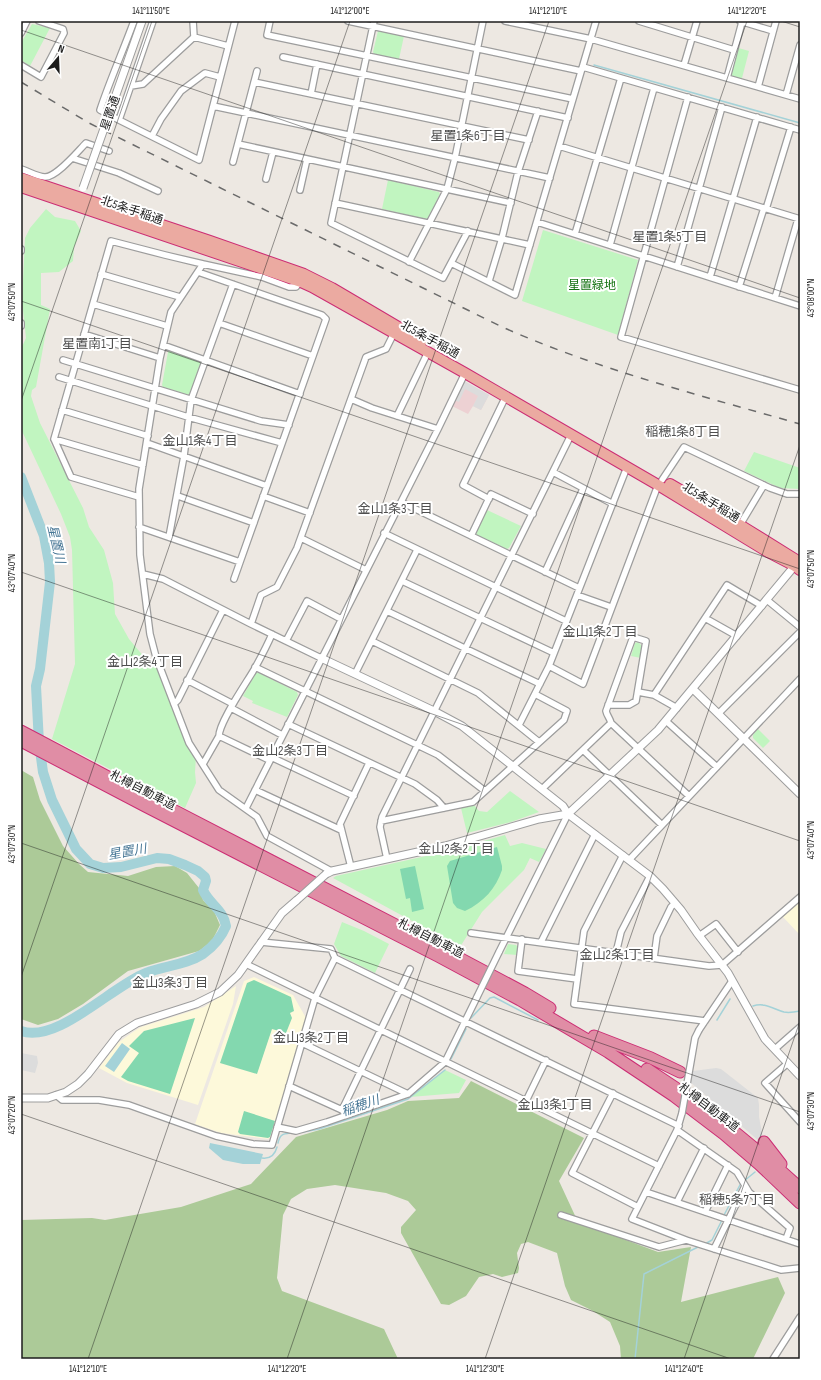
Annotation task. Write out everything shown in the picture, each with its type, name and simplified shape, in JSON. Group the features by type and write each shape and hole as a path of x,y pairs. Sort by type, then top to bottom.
{"highway":[{"name":"北5条手稲通","path":"21,178 80,197 332,288 660,482 740,525 799,564"},
{"name":"北5条手稲通","path":"21,187 80,197"},
{"name":"北5条手稲通","path":"302,278 394,333 506,396 627,467 660,482 768,552 799,564"},
{"name":"札樽自動車道","path":"21,731 144,801 187,817 525,993 677,1088 729,1126 799,1187"},
{"name":"札樽自動車道","path":"21,741 144,801 438,956 520,1000 608,1052 674,1096 724,1134 759,1164 800,1203"},
{"path":"594,1036 650,1058 680,1072"},
{"path":"764,1142 799,1187"}],"street":[{"path":"21,33 27,21"},
{"path":"21,65 41,77 64,33 63,29 39,21"},
{"path":"134,21 100,110 199,160 235,21"},
{"name":"星置通","path":"80,197 142,21"},
{"path":"119,120 153,21"},
{"path":"193,21 194,37"},
{"path":"270,21 267,35 573,99"},
{"path":"348,21 374,24 477,48 620,78 800,130"},
{"path":"409,262 447,189 455,158 482,21"},
{"path":"505,21 591,39 800,99"},
{"path":"451,263 516,295 596,21"},
{"path":"639,21 734,50"},
{"path":"684,65 697,21"},
{"path":"727,78 741,21 773,31"},
{"path":"758,87 776,21"},
{"path":"374,24 331,223 443,278 468,231"},
{"path":"131,86 143,84 194,37"},
{"path":"194,37 228,46"},
{"path":"786,95 800,45"},
{"path":"283,57 568,118"},
{"path":"311,94 317,64"},
{"path":"233,162 257,71"},
{"path":"152,136 161,119 181,91 204,73 220,77"},
{"path":"575,234 620,78"},
{"path":"254,82 529,140"},
{"path":"610,245 654,88"},
{"path":"688,98 620,337 800,390"},
{"path":"213,106 550,178"},
{"path":"677,267 722,107"},
{"path":"489,281 502,238 518,172 538,111"},
{"path":"710,277 757,117"},
{"path":"739,287 791,127"},
{"path":"21,169 44,177 52,176 86,143 109,151"},
{"path":"238,144 511,202"},
{"path":"559,146 799,219 775,298"},
{"path":"266,179 272,152"},
{"path":"72,158 119,172 158,191"},
{"path":"300,190 306,159"},
{"path":"335,203 530,245"},
{"path":"537,222 800,306"},
{"path":"139,497 71,477 54,439 111,241 262,277 289,287 296,287 302,278"},
{"path":"203,264 171,312 160,358 143,465 139,497 140,556 150,634 156,657 189,744 219,790 257,817 267,836 329,873"},
{"path":"198,272 322,316 326,319 234,579"},
{"path":"101,274 180,297"},
{"path":"169,537 178,496 191,400 233,284"},
{"path":"92,304 167,326"},
{"path":"219,323 313,356"},
{"path":"251,624 261,595 277,587 297,548 366,357 386,349 394,333"},
{"path":"84,334 160,358"},
{"path":"163,345 300,394"},
{"path":"397,416 428,352"},
{"path":"62,360 261,421 289,425"},
{"path":"246,808 465,373"},
{"path":"59,377 188,417 282,443"},
{"path":"489,499 463,485 506,396"},
{"path":"351,398 372,408 438,429"},
{"path":"62,410 148,436"},
{"path":"387,859 380,827 381,821 495,587 572,434"},
{"path":"54,439 143,465"},
{"path":"147,443 267,486"},
{"path":"549,666 582,684 660,482 684,447 764,485 787,494 800,494"},
{"path":"519,725 549,666 627,467"},
{"path":"553,472 613,504"},
{"path":"740,525 764,485"},
{"path":"545,572 583,489"},
{"path":"471,536 491,494 533,514"},
{"path":"178,496 254,523"},
{"path":"263,496 310,513"},
{"path":"401,502 579,588"},
{"path":"139,527 240,562"},
{"path":"384,534 566,621"},
{"path":"301,538 366,570"},
{"path":"355,674 417,550"},
{"path":"277,1127 296,1131 347,1116 408,1094 445,1062 568,814 610,776 666,721 799,564"},
{"path":"143,574 162,579 251,624 434,711 462,726 563,806 568,814 650,876 675,903 722,965 765,1039 800,1075"},
{"path":"402,581 554,653"},
{"path":"654,695 727,585 762,606"},
{"path":"577,595 611,607"},
{"path":"767,600 800,627"},
{"path":"286,641 307,601 341,619"},
{"path":"174,704 178,700 224,610"},
{"path":"387,611 540,684"},
{"path":"705,618 737,636"},
{"path":"719,714 800,632"},
{"path":"203,764 219,736 219,732 232,706 272,634"},
{"path":"608,705 628,705 636,701 646,641 633,637 608,705 606,716 610,719 611,723 689,796"},
{"path":"372,642 478,693 539,742"},
{"path":"255,667 304,692 438,755 485,791"},
{"path":"705,1021 574,1004 584,931 626,858 662,825 800,679"},
{"path":"187,680 282,735"},
{"path":"693,689 799,790"},
{"path":"638,692 654,695 677,708"},
{"path":"381,821 473,802 564,720 567,710 535,694"},
{"path":"666,721 717,768"},
{"path":"542,789 611,723"},
{"path":"288,724 415,784 437,800 444,808"},
{"path":"219,736 354,796"},
{"path":"583,750 662,825"},
{"path":"351,867 340,824 369,763"},
{"path":"255,790 341,830"},
{"path":"21,1098 48,1098 66,1092 78,1084 88,1074 119,1034 137,1024 196,1004 220,992 238,975 282,913 329,873 445,846 539,819 568,814"},
{"path":"541,942 595,834"},
{"path":"616,953 621,932 650,876"},
{"path":"471,933 709,966 722,965 800,897"},
{"path":"654,958 657,936 671,907 675,903"},
{"path":"699,936 716,924 738,952"},
{"path":"522,939 518,971 577,979"},
{"path":"261,942 331,949 335,958 613,1093 678,1128 737,1172 749,1192 790,1228 786,1239"},
{"path":"56,1095 62,1100 99,1100 129,1106 216,1136 253,1144 272,1144 315,998 335,958"},
{"path":"246,964 659,1166"},
{"path":"342,1110 410,969"},
{"path":"732,981 698,1030 695,1038 678,1128 632,1219 714,1250 781,1270 800,1268"},
{"path":"775,1049 800,1027"},
{"path":"302,1043 408,1094"},
{"path":"526,1101 546,1060"},
{"path":"788,1063 765,1083 800,1122"},
{"path":"289,1086 342,1110 347,1116"},
{"path":"613,1093 572,1173 638,1207"},
{"path":"677,1202 704,1148"},
{"path":"705,1212 728,1165"},
{"path":"714,1250 744,1185"},
{"path":"646,1192 800,1244"},
{"path":"561,1215 659,1247 686,1240"},
{"path":"773,1359 800,1317"}],"shaded area":[{"path":"464,381 489,395 481,410 473,406 468,414 452,406"},
{"path":"464,381 489,395 481,410 473,406 478,396 465,389 459,402 454,400"},
{"path":"800,901 800,935 783,917"},
{"path":"254,977 293,995 306,1018 271,1137 268,1139 221,1133 195,1124 244,981"},
{"path":"236,986 233,1004 198,1105 127,1083 99,1068 119,1042 141,1027 204,1007"},
{"path":"21,1053 37,1056 38,1063 35,1073 21,1070"},
{"path":"716,1068 721,1069 758,1098 759,1117 763,1138 759,1141 689,1081 693,1071"}],"green space":[{"path":"32,24 50,28 30,66 21,60 21,43"},
{"path":"378,31 404,36 399,59 374,54 373,52"},
{"path":"735,47 749,51 741,82 727,78"},
{"path":"388,180 439,192 440,194 429,218 425,219 382,209"},
{"path":"46,209 55,217 75,221 81,231 74,247 73,261 59,272 41,273 41,305 50,309 36,387 32,390 31,396 40,423 83,508 89,527 104,550 113,583 115,614 129,639 145,658 156,660 196,756 196,783 185,808 52,739 75,664 72,550 70,537 61,514 21,429 21,349 26,338 22,301 25,238 30,228"},
{"name":"星置緑地","path":"543,230 638,260 618,335 522,301"},
{"path":"170,350 201,362 202,364 189,395 163,387 162,385 168,352"},
{"path":"754,452 800,468 800,489 780,488 744,471"},
{"path":"487,510 521,526 509,548 507,549 477,535 476,533"},
{"path":"638,642 642,646 641,658 631,656 635,643"},
{"path":"256,673 259,673 297,692 298,695 287,717 252,703 253,701 243,696"},
{"path":"758,729 770,741 763,748 753,738 753,735"},
{"path":"21,770 33,777 40,800 63,846 88,872 128,876 156,867 175,866 187,873 199,888 203,900 214,911 220,925 212,941 199,951 128,971 83,1004 58,1019 38,1025 21,1019"},
{"path":"510,791 539,812 511,822 467,833 461,808 474,805 479,811 487,812"},
{"path":"505,835 510,846 522,843 546,849 539,862 530,858 524,870 482,912 460,947 333,878 336,876 444,852"},
{"path":"497,847 502,870 493,889 478,903 465,911 457,908 453,903 447,866 450,861"},
{"path":"415,866 424,909 412,912 410,898 406,899 400,869"},
{"path":"342,922 389,944 375,973 341,956 334,944"},
{"path":"508,944 516,945 518,947 517,955 504,954"},
{"path":"254,980 291,997 294,1011 290,1013 292,1018 286,1033 272,1029 257,1074 220,1063 247,983"},
{"path":"195,1018 170,1094 128,1081 121,1077 139,1053 129,1046 144,1031"},
{"path":"445,1070 466,1080 459,1093 410,1097"},
{"path":"471,1081 584,1138 559,1181 578,1222 658,1252 691,1247 681,1302 778,1277 785,1293 753,1359 621,1359 620,1346 610,1322 593,1311 571,1300 565,1286 557,1253 528,1242 521,1244 517,1253 519,1268 518,1273 502,1277 493,1274 479,1277 466,1296 449,1305 441,1304 401,1233 401,1227 416,1210 408,1201 386,1193 335,1185 307,1189 291,1199 283,1215 277,1278 282,1291 384,1329 398,1359 21,1359 21,1220 92,1218 105,1220 181,1207 251,1184 296,1137 387,1110 408,1101 459,1098"},
{"path":"244,1111 275,1121 270,1137 240,1134 238,1132"}],"water":[{"path":"122,1043 130,1049 114,1072 105,1066"},
{"path":"210,1143 263,1154 260,1164 243,1164 223,1160 209,1148"}],"waterway":[{"path":"594,65 800,123"},
{"name":"星置川","path":"21,477 44,536 49,563 50,582 40,669 36,686 39,743 43,772 52,800 76,849 90,864 103,868 121,867 157,858 169,859 185,865 198,871 205,877 206,881 203,890 222,915 226,926 214,945 196,958 146,973 117,989 84,1012 51,1029 35,1033 21,1031"},
{"name":"稲穂川","path":"471,1018 490,998 494,997 538,1020"},
{"name":"稲穂川","path":"717,1020 730,999"},
{"name":"稲穂川","path":"753,1006 765,1005 786,1012 800,1011"},
{"name":"稲穂川","path":"451,1059 466,1029"},
{"name":"稲穂川","path":"303,1132 319,1129 408,1099 445,1070"},
{"name":"稲穂川","path":"278,1143 282,1135 291,1133"},
{"name":"稲穂川","path":"262,1158 272,1156 277,1147"},
{"path":"744,1181 755,1172"},
{"path":"723,1217 741,1183"},
{"path":"705,1244 712,1240 722,1220"},
{"path":"635,1359 644,1274 700,1246"}],"railway":[{"path":"21,82 89,123 500,326 610,368 686,392 800,424"}],"district":[{"name":"星置1条6丁目","path":"468,135"},
{"name":"星置1条5丁目","path":"670,236"},
{"name":"星置南1丁目","path":"97,343"},
{"name":"稲穂1条8丁目","path":"683,431"},
{"name":"金山1条4丁目","path":"200,440"},
{"name":"金山1条3丁目","path":"395,508"},
{"name":"金山1条2丁目","path":"600,631"},
{"name":"金山2条4丁目","path":"145,661"},
{"name":"金山2条3丁目","path":"290,750"},
{"name":"金山2条2丁目","path":"456,848"},
{"name":"金山2条1丁目","path":"617,954"},
{"name":"金山3条3丁目","path":"170,982"},
{"name":"金山3条2丁目","path":"311,1037"},
{"name":"金山3条1丁目","path":"555,1104"},
{"name":"稲穂5条7丁目","path":"737,1199"}]}
